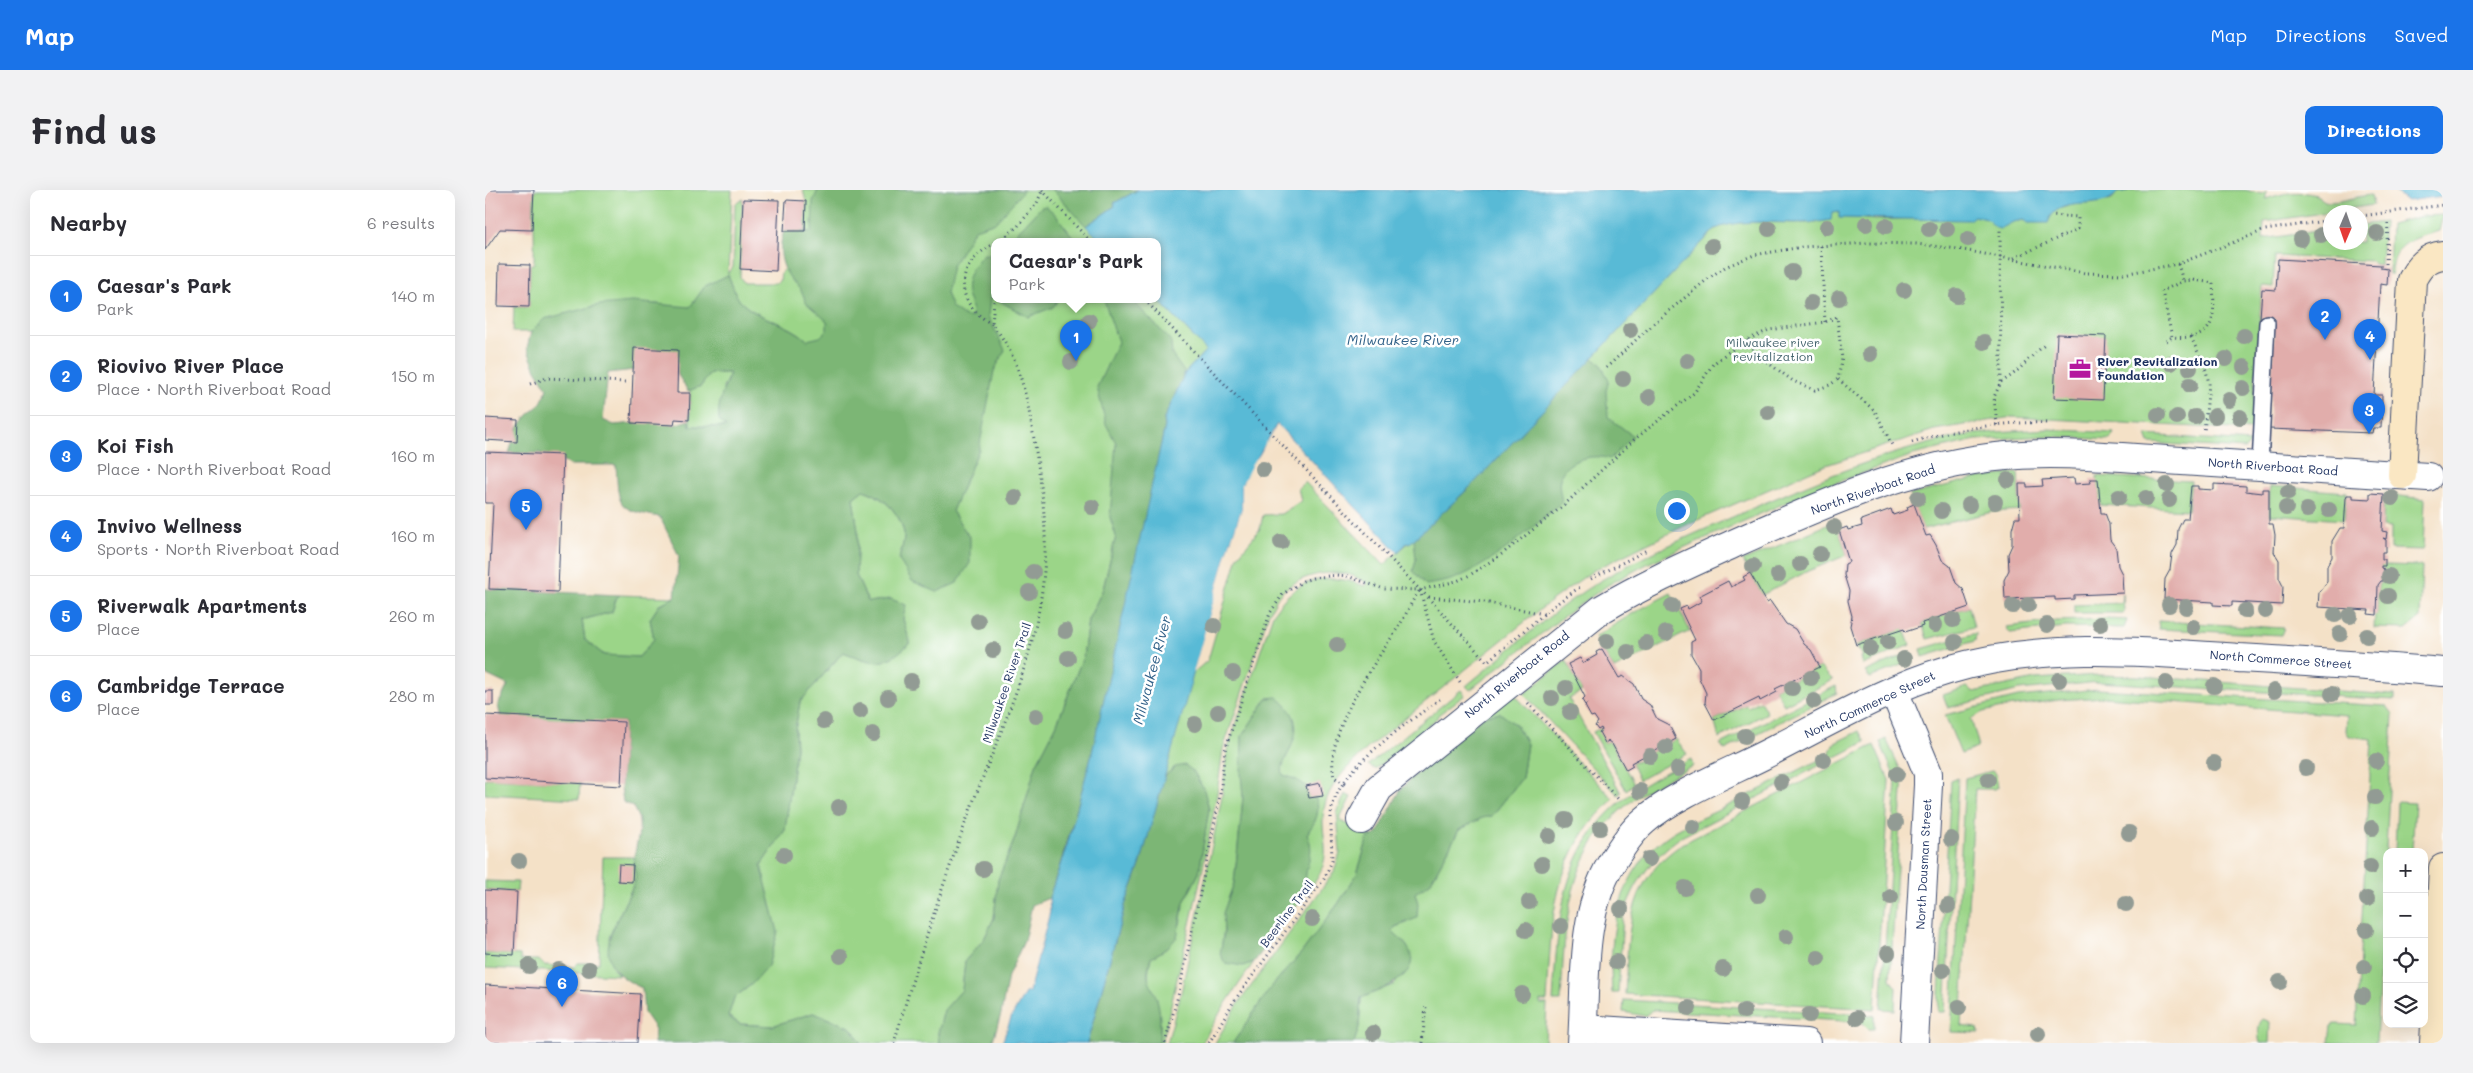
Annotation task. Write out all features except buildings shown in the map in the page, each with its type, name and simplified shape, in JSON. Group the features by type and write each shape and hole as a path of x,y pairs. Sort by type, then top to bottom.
{"street":[{"name":"North Riverboat Road","path":"1361,820 1379,788 1602,608 1634,589 1839,499 1933,468 2006,456 2047,454 2260,465 2415,476 2410,298 2412,280 2417,269 2427,259 2443,255"},
{"name":"North Commerce Street","path":"1583,1036 1589,922 1597,894 1611,864 1643,822 1659,809 1894,691 1948,670 1995,659 2068,652 2141,651 2443,672"},
{"name":"North Dousman Street","path":"1894,691 1928,773 1914,1043"},
{"path":"2434,1043 2443,868"},
{"path":"1583,1036 1806,1043"}],"lane":[{"path":"2260,465 2267,323"}],"path":[{"path":"1042,190 1087,238"},
{"name":"Milwaukee River Trail","path":"1002,238 1019,226 1037,203 1042,190"},
{"path":"2368,215 2443,205"},
{"path":"2013,258 2078,229 2077,217 2051,215"},
{"path":"1607,368 1660,318 1710,276 1725,267 1754,255 1821,246 1867,243 1916,244 2001,256 2104,274 2123,274 2178,264 2265,230 2323,221"},
{"path":"2386,264 2387,222"},
{"path":"1997,425 1995,397 2001,382 2000,228"},
{"name":"Milwaukee River Trail","path":"894,1043 919,959 1033,638 1044,572 1044,499 1029,408 1016,362 1009,347 992,324 973,310 966,300 963,287 970,265 978,255 991,246"},
{"path":"1821,246 1825,322"},
{"path":"2178,264 2183,281"},
{"path":"2166,341 2172,337 2200,336 2209,331 2213,321 2213,283 2207,281 2183,281 2162,291 2172,337"},
{"path":"992,324 994,303"},
{"path":"1148,303 1420,590 1429,597 1487,662"},
{"path":"1165,1043 1179,992 1204,875 1220,795 1225,750 1270,613 1283,594 1303,581 1325,576 1347,576 1384,589 1420,590 1457,581 1502,554 1563,506 1636,438 1694,393 1713,364 1747,340 1769,330 1825,322 1837,317 1842,359 1838,379 1830,385 1815,390 1793,381 1759,356 1747,340"},
{"path":"2191,337 2206,370 2209,384 2204,432"},
{"path":"2001,382 2016,372 2032,354 2046,344"},
{"path":"530,384 547,378 625,382"},
{"path":"1838,379 1875,411 1893,447"},
{"path":"1420,590 1434,641 1464,688"},
{"name":"Beerline Trail","path":"1209,1043 1234,1001 1324,879 1332,861 1331,811 1343,783 1333,778 1331,767 1345,718 1368,674 1420,590"},
{"path":"1429,597 1483,602 1544,614"},
{"path":"1524,699 1618,800"},
{"path":"1422,1043 1426,1006"}],"green space":[{"path":"534,190 732,190 728,274 733,267 735,204 743,199 740,277 744,283 776,283 780,280 781,272 785,268 805,296 811,232 805,231 806,202 803,190 1138,190 1114,203 1086,226 1098,238 991,238 991,303 1161,303 1206,350 1185,373 1110,517 1116,536 1103,589 1088,620 1083,657 1056,726 1036,765 1015,838 998,880 994,918 984,939 965,961 962,990 944,1011 938,1033 939,1043 862,1043 850,1027 813,1013 772,1026 740,1024 728,1016 734,998 752,984 778,933 761,865 785,830 796,748 795,730 800,702 843,652 863,659 910,643 903,619 891,599 868,602 856,575 858,531 853,498 863,490 877,496 899,518 904,536 899,560 970,539 952,511 979,449 792,329 749,309 737,297 728,275 705,287 691,307 684,308 656,304 544,319 531,332 513,332 514,307 529,307 530,265 534,263"},
{"path":"818,190 1024,190 996,222 975,229 952,266 946,293 952,308 965,317 972,317 972,309 967,292 968,280 976,263 984,254 991,255 991,290 988,316 1005,350 994,371 979,449 952,511 970,538 970,563 957,583 937,592 912,581 899,560 904,533 899,518 883,500 870,492 863,490 853,498 858,531 856,575 868,602 891,599 906,605 903,619 910,643 892,657 878,662 843,652 800,702 795,730 796,748 785,830 761,865 778,932 768,966 752,984 734,998 728,1017 740,1024 772,1026 813,1013 850,1027 862,1043 654,1043 655,1029 644,1013 642,988 623,977 613,966 608,954 609,940 636,876 634,858 639,831 639,819 633,807 623,802 621,786 624,722 502,723 498,705 508,685 485,674 485,589 620,595 616,599 612,612 582,620 585,640 604,655 639,657 654,639 650,619 660,604 675,597 679,556 660,517 635,512 623,504 618,490 616,465 571,465 540,453 509,453 518,428 540,404 547,388 536,370 527,348 531,332 544,319 599,305 632,302 690,307 705,286 728,275 737,297 749,309 792,329 807,340 820,337 827,330 827,321 805,302 802,292 787,274 781,256 781,243 784,231 812,232 813,201","holes":["675,353 678,375 688,391 701,386 710,373 730,373 719,407 719,420 726,427 690,426 689,420 674,425 658,421 614,425 603,420 608,373 634,370"]},
{"path":"1053,190 1138,190 1114,203 1115,206 1086,226"},
{"name":"Milwaukee river revitalization","path":"2132,190 2245,190 2262,194 2266,191 2266,199 2297,192 2316,195 2329,202 2371,195 2373,205 2323,205 2323,213 2264,222 2263,239 2323,230 2323,250 2368,250 2368,224 2384,222 2381,265 2374,264 2372,261 2275,256 2273,287 2262,286 2252,430 2012,417 1934,430 1823,466 1686,525 1594,570 1552,600 1369,747 1344,771 1329,793 1326,801 1323,814 1325,855 1318,877 1309,890 1302,880 1267,698 1242,736 1243,796 1241,819 1234,883 1227,902 1222,943 1243,966 1254,962 1222,1009 1202,1043 1167,1043 1181,993 1206,875 1222,796 1227,751 1273,614 1291,592 1313,581 1337,579 1365,586 1368,583 1351,575 1329,573 1311,576 1287,587 1281,593 1269,613 1223,749 1217,794 1202,873 1162,1043 1159,1043 1160,1023 1149,984 1149,967 1151,958 1167,948 1180,924 1184,902 1199,873 1209,809 1205,797 1175,767 1163,778 1193,673 1208,660 1238,556 1260,529 1263,515 1281,514 1301,501 1298,488 1305,482 1384,565 1472,485 1715,229 1730,222 1817,223 1831,212 1840,212 1839,217 1876,220 1973,215 1988,219 1992,225 2023,220 2028,223 2051,215 2058,209 2079,203 2090,204 2112,199 2117,193"},
{"path":"1046,206 1055,214 1074,238 1012,238 1041,207"},
{"path":"2443,215 2439,231 2413,240 2400,248 2393,263 2392,274 2389,274 2391,224 2423,216"},
{"path":"1003,303 1056,303 1053,307 1028,317"},
{"path":"1105,303 1135,303 1171,341 1172,355 1185,373 1164,419 1165,426 1140,545 1100,723 1068,840 1049,898 1032,905 1024,941 1008,976 1001,1014 992,1043 939,1043 938,1033 944,1010 962,990 965,961 984,939 994,918 998,880 1015,838 1036,765 1056,726 1083,657 1088,620 1103,589 1116,536 1110,517 1116,443 1106,424 1097,387 1118,342"},
{"path":"1592,358 1600,363 1609,380 1606,391 1608,417 1633,436 1610,459 1588,457 1573,462 1567,467 1559,482 1562,502 1525,534 1498,554 1456,578 1426,585 1413,571 1416,560 1414,539 1472,485"},
{"path":"710,373 730,373 723,388 726,427 690,426 690,390 701,386"},
{"path":"2048,429 2114,433 2110,440 2046,436 1976,440 1913,455 1810,492 1649,563 1608,585 1564,616 1470,690 1466,686 1524,637 1584,591 1616,571 1685,538 1808,485 1899,452 1973,434"},
{"path":"2146,435 2251,442 2245,449 2149,443"},
{"path":"2018,473 2020,510 1992,512 1923,529 1910,495 1976,478"},
{"path":"2097,476 2191,481 2188,510 2100,505"},
{"path":"2270,486 2347,492 2344,520 2269,515"},
{"path":"2384,494 2425,499 2423,550 2391,549 2391,527 2383,526"},
{"path":"1836,521 1847,555 1808,571 1762,595 1743,561"},
{"path":"2381,566 2422,566 2420,618 2406,629 2374,628 2375,614 2377,614 2378,585 2384,581 2384,569"},
{"path":"1671,593 1690,631 1614,669 1595,637 1635,612"},
{"path":"2123,593 2124,613 2074,613 2074,605 2122,603"},
{"path":"620,595 675,597 660,604 650,619 654,639 639,657 604,655 585,640 582,620 612,612 616,599"},
{"path":"1969,607 1974,627 1927,639 1922,623"},
{"path":"2127,620 2124,628 2066,627 2010,633 2006,627 2057,621"},
{"path":"2158,621 2284,628 2281,635 2159,629"},
{"path":"1904,629 1910,645 1863,665 1861,657 1863,656 1856,645"},
{"path":"1976,633 1975,641 1923,657 1921,649"},
{"path":"1911,652 1913,660 1870,678 1865,672"},
{"path":"1566,660 1582,691 1569,699 1621,793 1618,795 1524,694"},
{"path":"1820,667 1833,680 1784,705 1775,689"},
{"path":"2098,675 2139,676 2395,695 2395,700 2099,682 2019,690 1948,708 1943,695 1967,687 1974,692 2035,679"},
{"path":"1836,686 1837,693 1725,750 1720,744"},
{"path":"2098,689 2387,706 2393,714 2386,848 2383,848 2383,908 2376,1043 2329,1043 2331,1026 2335,1024 2356,1025 2372,739 2349,736 2346,731 2347,715 2105,697 2059,700 1983,712 1971,719 1978,743 1977,748 1961,754 1945,715 2018,697"},
{"path":"1461,690 1465,695 1438,715 1437,718 1375,769 1368,765"},
{"path":"1513,693 1613,799 1588,827 1573,851 1564,871 1558,892 1551,934 1547,1001 1540,1001 1540,1004 1547,1004 1545,1043 1354,1043 1359,1027 1361,998 1395,984 1411,958 1407,946 1392,931 1395,927 1407,923 1414,893 1430,883 1459,830 1482,818 1492,816 1522,778 1527,744 1516,725 1500,714 1483,716"},
{"path":"1277,697 1290,711 1296,724 1294,738 1283,765 1283,775 1291,777 1311,790 1317,804 1318,812 1307,835 1311,845 1306,876 1309,890 1254,962 1243,966 1225,963 1220,954 1224,932 1223,913 1234,883 1241,819 1243,796 1241,775 1242,736 1267,698"},
{"path":"1760,701 1767,713 1719,738 1714,720 1746,705 1748,707"},
{"path":"1500,713 1516,725 1527,744 1522,778 1492,816 1482,818 1459,830 1430,883 1415,893 1418,903 1417,918 1395,927 1392,931 1406,945 1411,955 1411,964 1399,979 1361,998 1359,1027 1354,1043 1233,1043 1271,987 1302,952 1338,904 1357,874 1368,838 1377,834 1400,791 1408,781 1483,716"},
{"path":"1601,728 1600,732 1605,743 1608,741 1612,744 1634,784 1626,790 1593,732"},
{"path":"1859,731 1865,742 1681,837 1661,853 1638,882 1627,905 1623,917 1618,993 1612,993 1612,947 1615,924 1621,902 1629,882 1641,862 1656,846 1675,831 1829,755 1833,744"},
{"path":"1676,739 1687,754 1639,780 1631,763 1639,761 1642,757"},
{"path":"1886,739 1903,775 1890,979 1896,988 1895,1010 1881,1009 1896,780 1880,742"},
{"path":"1874,745 1889,780 1875,1009 1625,994 1630,929 1634,909 1640,891 1650,874 1665,858 1684,843"},
{"path":"1691,759 1693,766 1633,800 1611,820 1594,842 1581,866 1573,891 1564,944 1561,1001 1553,1001 1561,915 1567,888 1576,862 1588,838 1606,816 1629,795 1651,780"},
{"path":"1185,765 1194,772 1204,790 1209,809 1199,873 1184,902 1177,937 1167,948 1151,958 1149,966 1148,978 1159,1008 1159,1043 1087,1043 1125,905 1140,865 1163,778 1175,767"},
{"path":"1992,771 1996,774 1998,787 1995,789 1975,789 1961,1026 1977,1028 1980,1033 1951,1032 1965,778"},
{"path":"485,778 580,783 579,799 485,794"},
{"path":"1958,778 1945,1012 1938,1012 1951,781"},
{"path":"1345,794 1351,797 1341,817 1341,821 1373,836 1368,838 1357,874 1338,904 1302,952 1271,987 1233,1043 1215,1043 1238,1004 1334,872 1340,853 1337,813"},
{"path":"2397,802 2415,803 2412,848 2395,848"},
{"path":"603,857 634,857 636,879 609,937 613,969 619,975 485,968 485,953 520,955 521,960 539,960 544,965 574,967 578,963 599,963"},
{"path":"485,881 518,882 517,892 485,890"},
{"path":"1624,1000 1874,1015 1874,1029 1868,1029 1861,1022 1652,1010 1645,1016 1623,1012"},
{"path":"2263,1019 2270,1022 2269,1043 2260,1043 2258,1033"}],"water":[{"name":"Milwaukee River","path":"1138,190 2132,190 2117,193 2110,199 2100,202 2070,205 2061,208 2053,214 2048,223 2028,223 2023,220 2013,222 2000,229 1996,228 1987,219 1974,216 1969,220 1839,218 1839,212 1832,213 1831,220 1802,223 1742,223 1715,229 1472,485 1398,552 1277,424 1242,484 1242,508 1227,553 1140,865 1125,905 1087,1043 1002,1043 1011,1018 1025,993 1029,992 1050,912 1049,898 1067,845 1091,757 1165,426 1164,419 1185,373 1206,350 1161,303 1161,238 1098,238 1086,226 1115,206 1114,203"},
{"path":"2393,190 2443,190 2443,196 2407,201"}],"pier":[{"path":"1266,441 1268,443 1264,455 1255,464 1245,485 1245,508 1229,554 1196,671 1193,673 1227,553 1242,508 1242,484 1253,462 1261,454"}],"place":[{"name":"Riovivo River Place","path":"2325,340"},
{"name":"Invivo Wellness","path":"2370,360"},
{"name":"Caesar's Park","path":"1076,361"},
{"name":"River Revitalization Foundation","path":"2080,369"},
{"name":"Koi Fish","path":"2369,434"},
{"name":"Riverwalk Apartments","path":"526,530"},
{"name":"Cambridge Terrace","path":"562,1007"}]}
